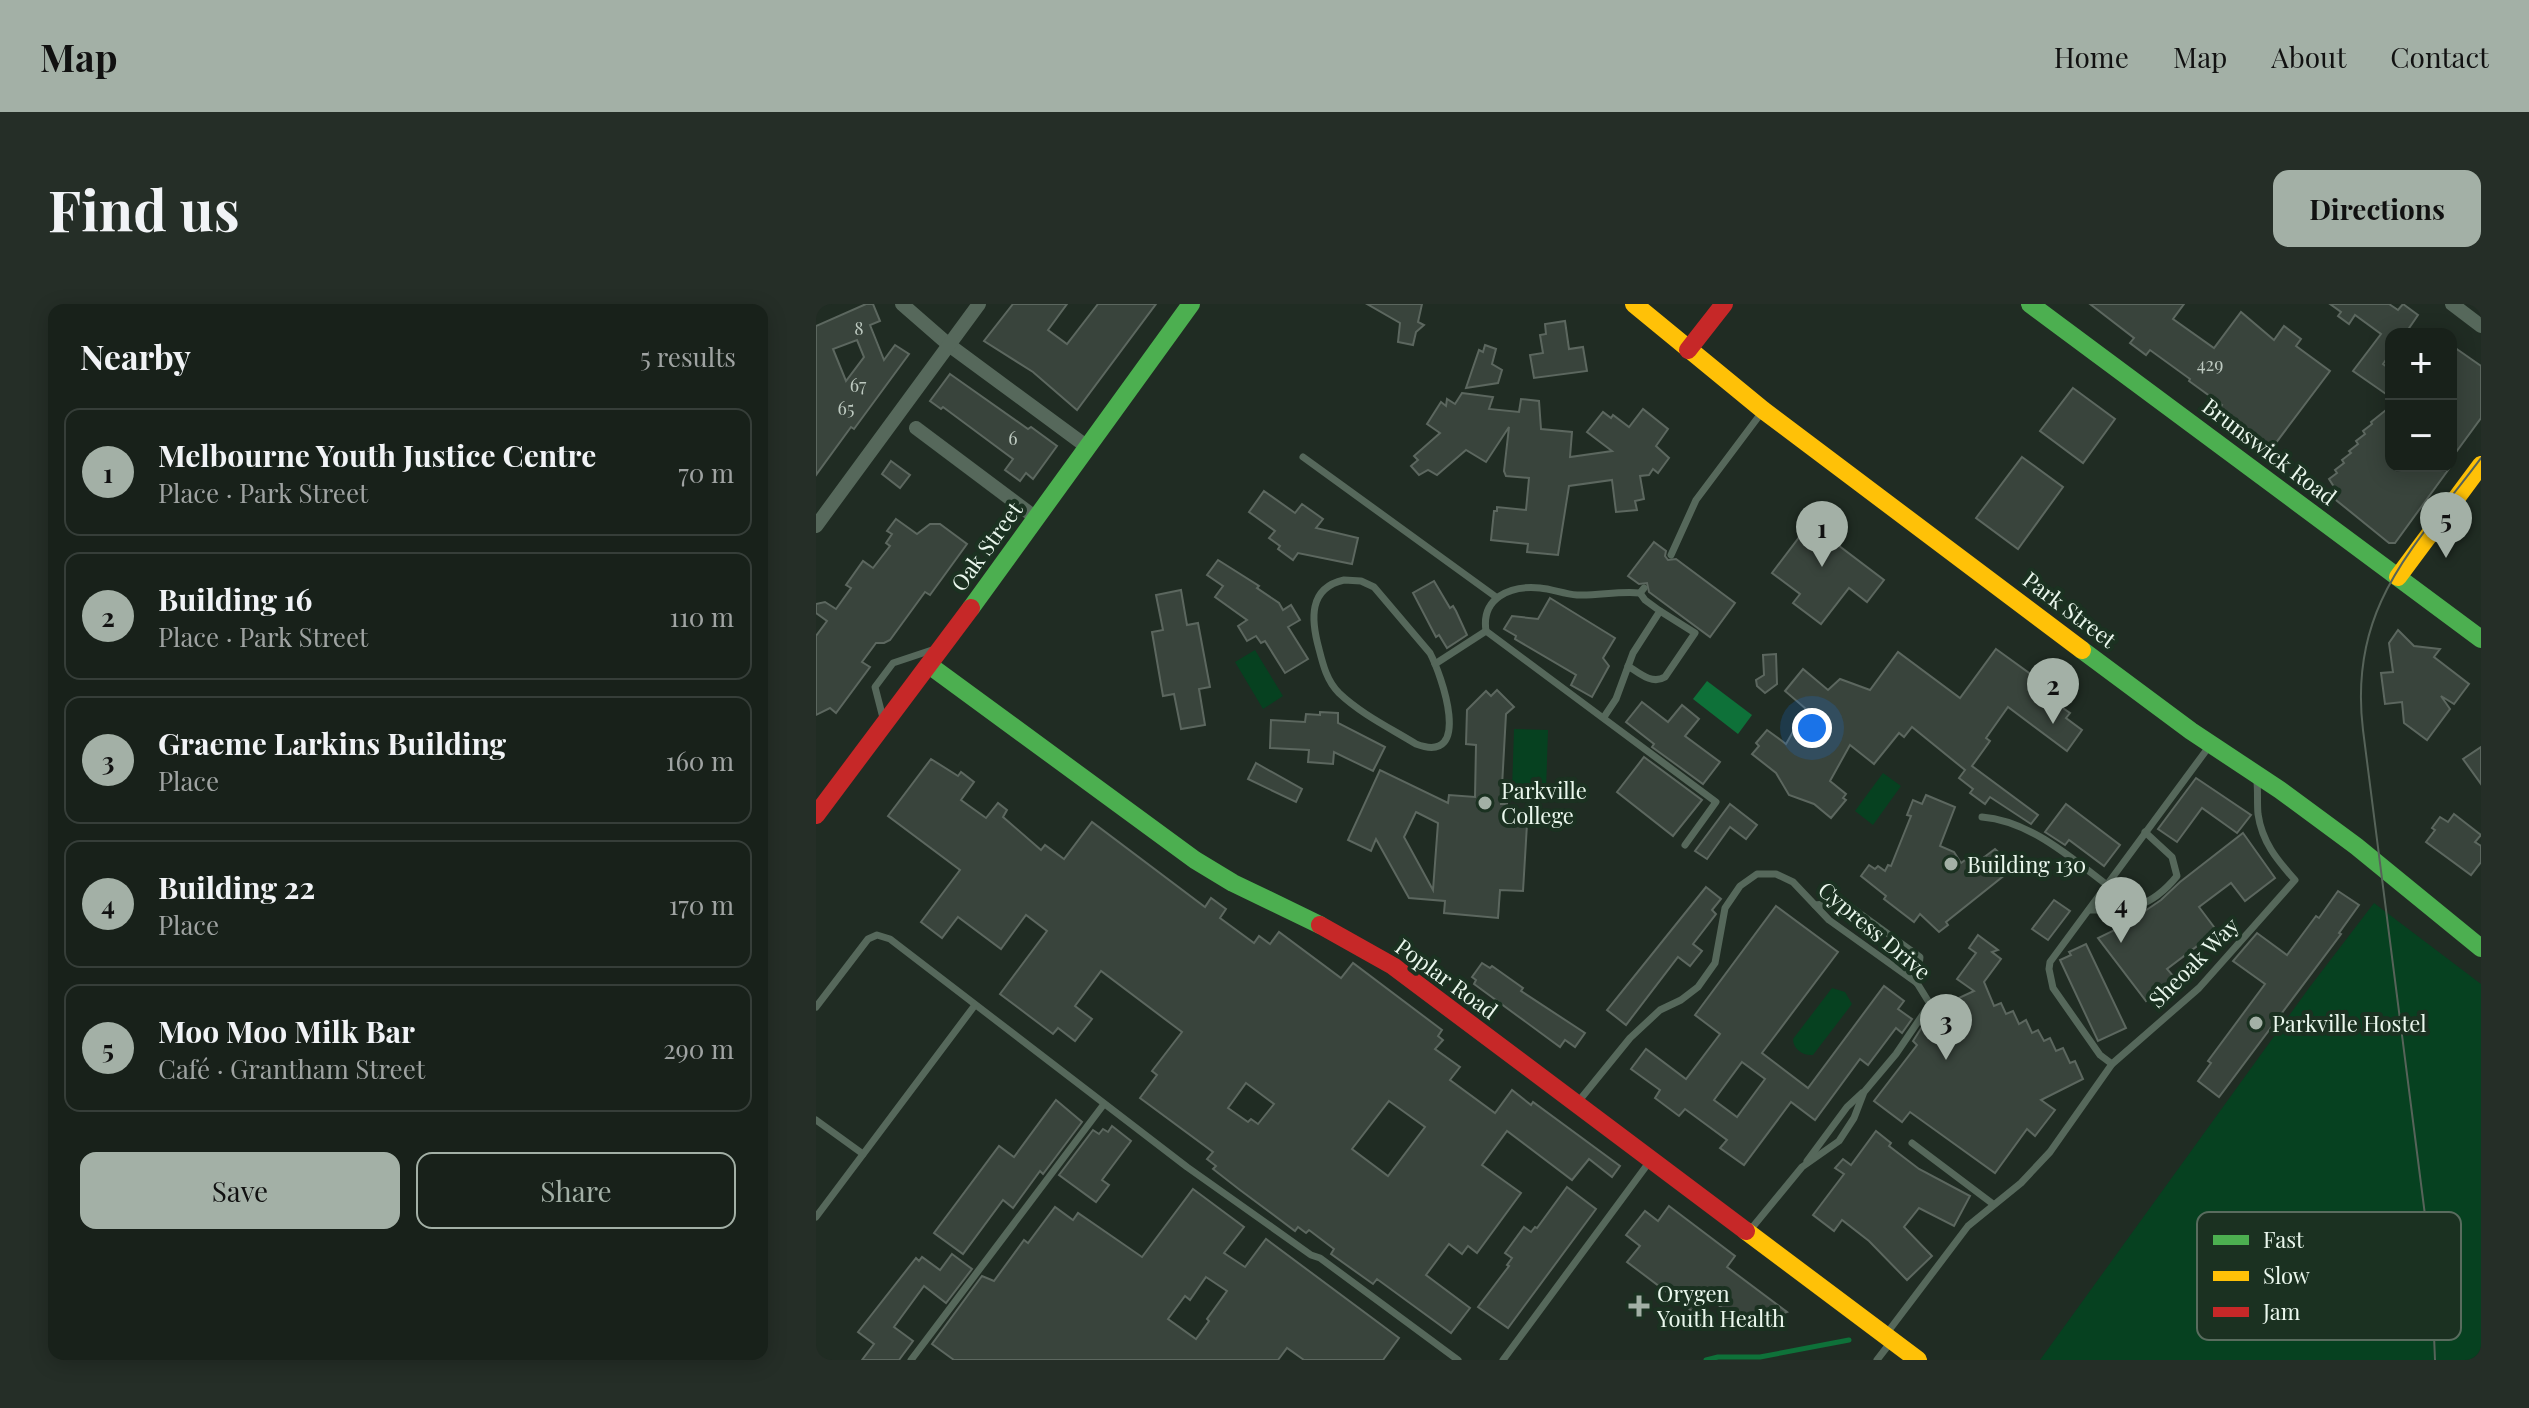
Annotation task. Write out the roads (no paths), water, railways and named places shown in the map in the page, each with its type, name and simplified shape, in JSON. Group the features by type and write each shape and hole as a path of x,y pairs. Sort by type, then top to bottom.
{"street":[{"path":"902,304 949,345 1086,446"},
{"path":"816,526 979,304"},
{"name":"Oak Street","path":"816,815 942,648 1191,304"},
{"name":"Park Street","path":"1634,304 1763,410 2211,744 2356,846 2481,948"},
{"path":"1688,350 1724,304"},
{"name":"Brunswick Road","path":"2030,304 2481,639"},
{"path":"2452,304 2481,326"},
{"path":"916,428 1036,518"},
{"path":"2398,577 2480,469"},
{"name":"Poplar Road","path":"929,665 1195,860 1393,966 1918,1360"}],"lane":[{"path":"1671,555 1696,500 1763,410"},
{"path":"1303,457 1496,597"},
{"path":"1336,581 1368,583 1394,608 1430,653 1435,664 1451,728 1443,742 1423,747 1357,708 1332,685 1313,629 1315,602 1336,581"},
{"path":"1628,666 1651,680 1659,681 1695,633 1645,600 1642,590 1577,595 1526,588 1496,597 1488,607 1486,631 1495,640 1716,802 1685,845"},
{"path":"1604,717 1616,699 1633,653 1660,611"},
{"path":"1435,664 1486,631"},
{"path":"884,724 875,687 893,663 942,648"},
{"path":"2112,1064 2100,1055 2053,988 2050,962 2211,744"},
{"name":"Sheoak Way","path":"1877,1360 1889,1337 1968,1226 2021,1183 2050,1152 2112,1064 2199,988 2295,880 2271,853 2266,841 2258,815 2257,774"},
{"path":"1982,817 2015,824 2062,851 2107,885"},
{"path":"2089,910 2118,911 2141,906 2165,891 2177,876 2172,857 2145,832"},
{"name":"Cypress Drive","path":"1577,1104 1630,1038 1660,1010 1698,987 1715,963 1725,908 1740,886 1757,874 1776,874 1793,882 1829,920 1917,983 1930,1004 1896,1054 1864,1092 1854,1118 1839,1141 1802,1167 1749,1232"},
{"path":"1815,905 1844,902 1920,957 1917,983"},
{"path":"816,1007 865,942 877,935 890,939 1187,1167 1311,1255 1320,1258 1458,1360"},
{"path":"816,1217 975,1005"},
{"path":"1802,1167 1847,1107 1864,1092"},
{"path":"911,1360 1104,1104"},
{"path":"816,1120 863,1154"},
{"path":"1912,1143 1993,1204"},
{"path":"1503,1360 1651,1159"}],"waterway":[{"path":"1706,1360 1760,1357 1849,1340"}],"tram line":[{"path":"2425,1212 2363,730 2361,687 2366,648 2376,614 2391,582 2481,458"},
{"path":"2434,1340 2435,1360"}],"place":[{"name":"Moo Moo Milk Bar","path":"2446,558"},
{"name":"Melbourne Youth Justice Centre","path":"1822,567"},
{"name":"Building 16","path":"2053,724"},
{"name":"Parkville College","path":"1485,803"},
{"name":"Building 130","path":"1951,864"},
{"name":"Building 22","path":"2121,943"},
{"name":"Parkville Hostel","path":"2256,1023"},
{"name":"Graeme Larkins Building","path":"1946,1060"},
{"name":"Orygen Youth Health","path":"1639,1306"}]}
